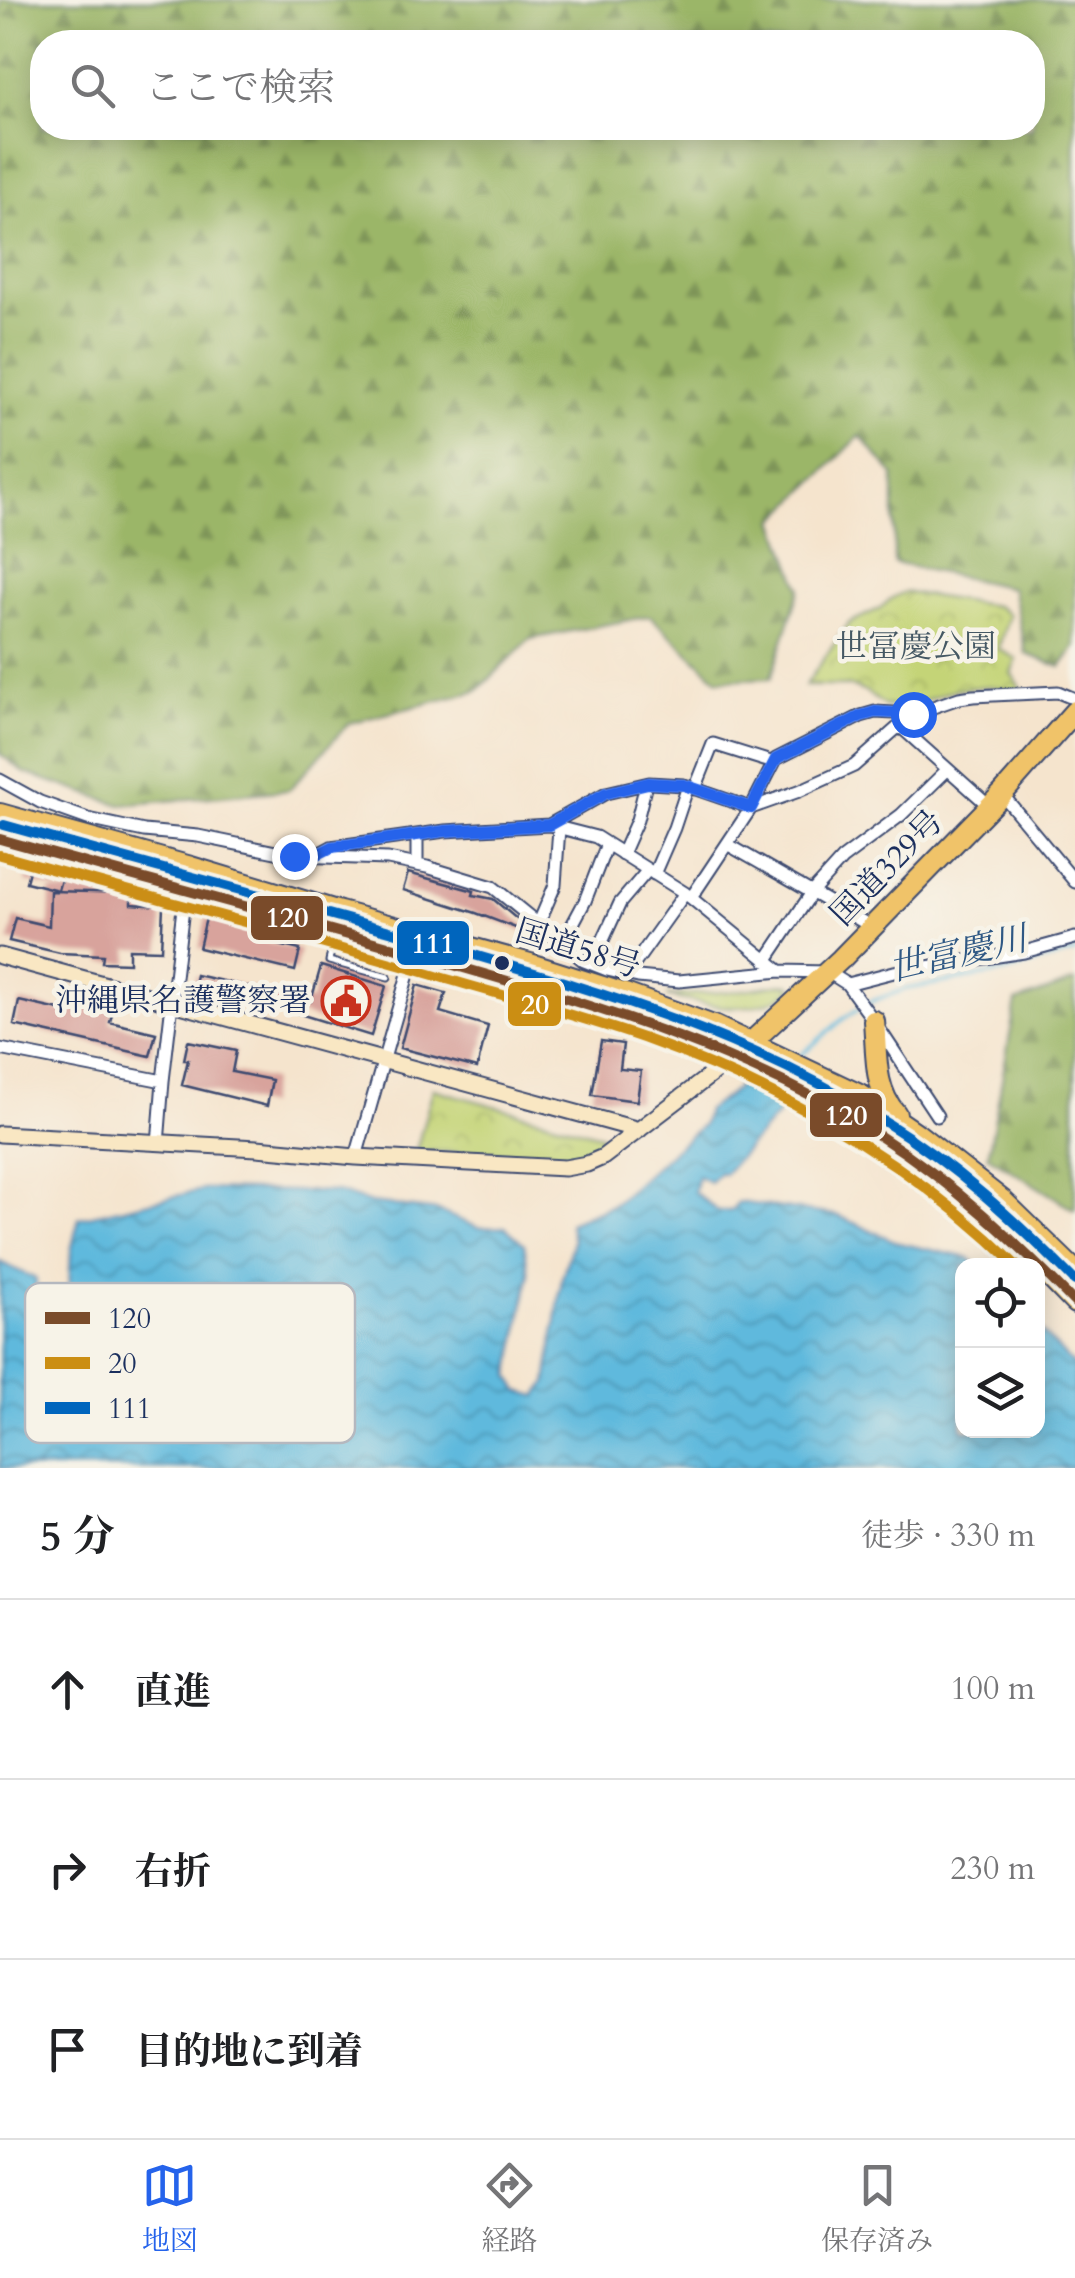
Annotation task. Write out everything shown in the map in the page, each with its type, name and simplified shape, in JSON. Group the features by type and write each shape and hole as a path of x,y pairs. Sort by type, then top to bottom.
{"highway":[{"name":"国道329号","path":"733,1058 828,972 995,800 1075,711"},
{"name":"国道58号","path":"0,814 191,867 414,953 614,1012 760,1070 912,1157 986,1216 1075,1304"},
{"name":"国道58号","path":"0,838 185,891 530,964 716,1027 862,1096 1004,1201 1075,1271"},
{"path":"874,1021 877,1072 883,1096 916,1134"}],"street":[{"path":"628,973 727,844 776,759 875,712 913,714 974,696 1058,692 1075,699"},
{"path":"554,826 606,793 646,784 691,788 751,808 854,766 897,728 903,729 947,770 995,800 1075,882"},
{"path":"592,964 620,903 651,872 713,744 774,763"},
{"path":"766,961 813,891 842,859 901,814 947,770"},
{"path":"0,780 40,802 144,831 198,836 294,856 388,860 494,887 562,944 607,970 678,981 780,970 828,972 847,984 937,1116"},
{"path":"622,854 638,820 646,784"},
{"path":"764,784 772,801"},
{"path":"312,857 332,847 445,831 554,826 596,837 651,872 688,896 780,970"},
{"path":"538,925 555,885 554,826"},
{"path":"417,836 417,865"},
{"path":"562,944 585,902 607,844"},
{"path":"727,844 872,927"},
{"path":"158,1144 185,891"},
{"path":"847,984 894,972 1024,952 1075,938"},
{"path":"356,1157 414,953"},
{"path":"0,956 639,1130"},
{"path":"0,1049 163,1081"},
{"path":"0,1134 565,1168 603,1157 733,1058"}],"lane":[{"path":"338,921 329,962 388,976"}],"green space":[{"path":"0,0 1075,0 1075,647 1061,667 1026,654 1012,588 894,563 894,475 860,436 775,520 800,588 771,678 718,680 650,616 530,639 477,691 349,723 289,790 121,805 25,773 0,754"},
{"name":"世冨慶公園","path":"905,592 996,606 1009,615 998,649 1017,659 1011,673 1024,692 989,686 954,690 908,707 885,706 850,686 805,686 849,623"},
{"path":"1075,981 1075,1210 988,1156 1016,1002"},
{"path":"782,984 793,988 779,998 749,1007 715,1006 666,996 735,991"},
{"path":"433,1089 601,1135 603,1143 583,1154 567,1156 416,1151"}],"water":[{"path":"742,1081 789,1102 724,1174 720,1172 710,1182 698,1176 694,1192 718,1211 731,1211 738,1202 836,1215 899,1243 969,1258 955,1258 955,1438 1045,1438 1045,1335 1075,1367 1075,1468 0,1468 0,1262 36,1279 36,1283 25,1283 25,1443 355,1443 355,1283 69,1283 79,1218 207,1189 337,1192 371,1203 438,1211 479,1228 505,1227 524,1244 529,1275 510,1376 519,1391 537,1396 547,1383 562,1278 573,1241 569,1223 614,1204 703,1124 707,1110"}],"building":[{"path":"30,867 62,876 58,890 26,882"},
{"path":"408,873 493,899 537,936 403,890"},
{"path":"50,891 131,893 131,904 163,906 161,950 129,949 129,963 102,962 103,955 60,953 9,941 15,918 49,926"},
{"path":"206,918 255,930 253,939 300,950 295,971 199,948"},
{"name":"沖縄県名護警察署","path":"321,966 386,986 371,1036 290,1011 193,988 196,975 311,1001"},
{"path":"417,985 446,993 440,1012 488,1026 477,1068 400,1048"},
{"path":"73,991 115,1001 110,1022 156,1033 150,1056 14,1025 19,1001 68,1012"},
{"path":"188,1041 236,1051 232,1072 272,1080 267,1106 182,1085"},
{"path":"601,1041 623,1044 620,1069 641,1071 637,1101 592,1095"}],"waterway":[{"name":"世富慶川","path":"867,1003 906,989 1005,972 1075,952"},
{"name":"世富慶川","path":"800,1056 859,1009"}],"transit line":[{"name":"111","path":"4,825 519,968 732,1042 834,1091 936,1156 1031,1237 1075,1281"},
{"name":"120","path":"0,839 521,985 731,1058 832,1107 907,1154 982,1214 1075,1303"},
{"name":"20","path":"0,855 542,1006 695,1058 795,1105 889,1161 1008,1258"}],"place":[{"name":"沖縄県名護警察署","path":"346,1001"}],"route":[{"path":"294,856 312,857 332,847 445,831 549,825 606,793 648,783 684,785 751,808 776,759 861,716 875,712 913,714"}]}
